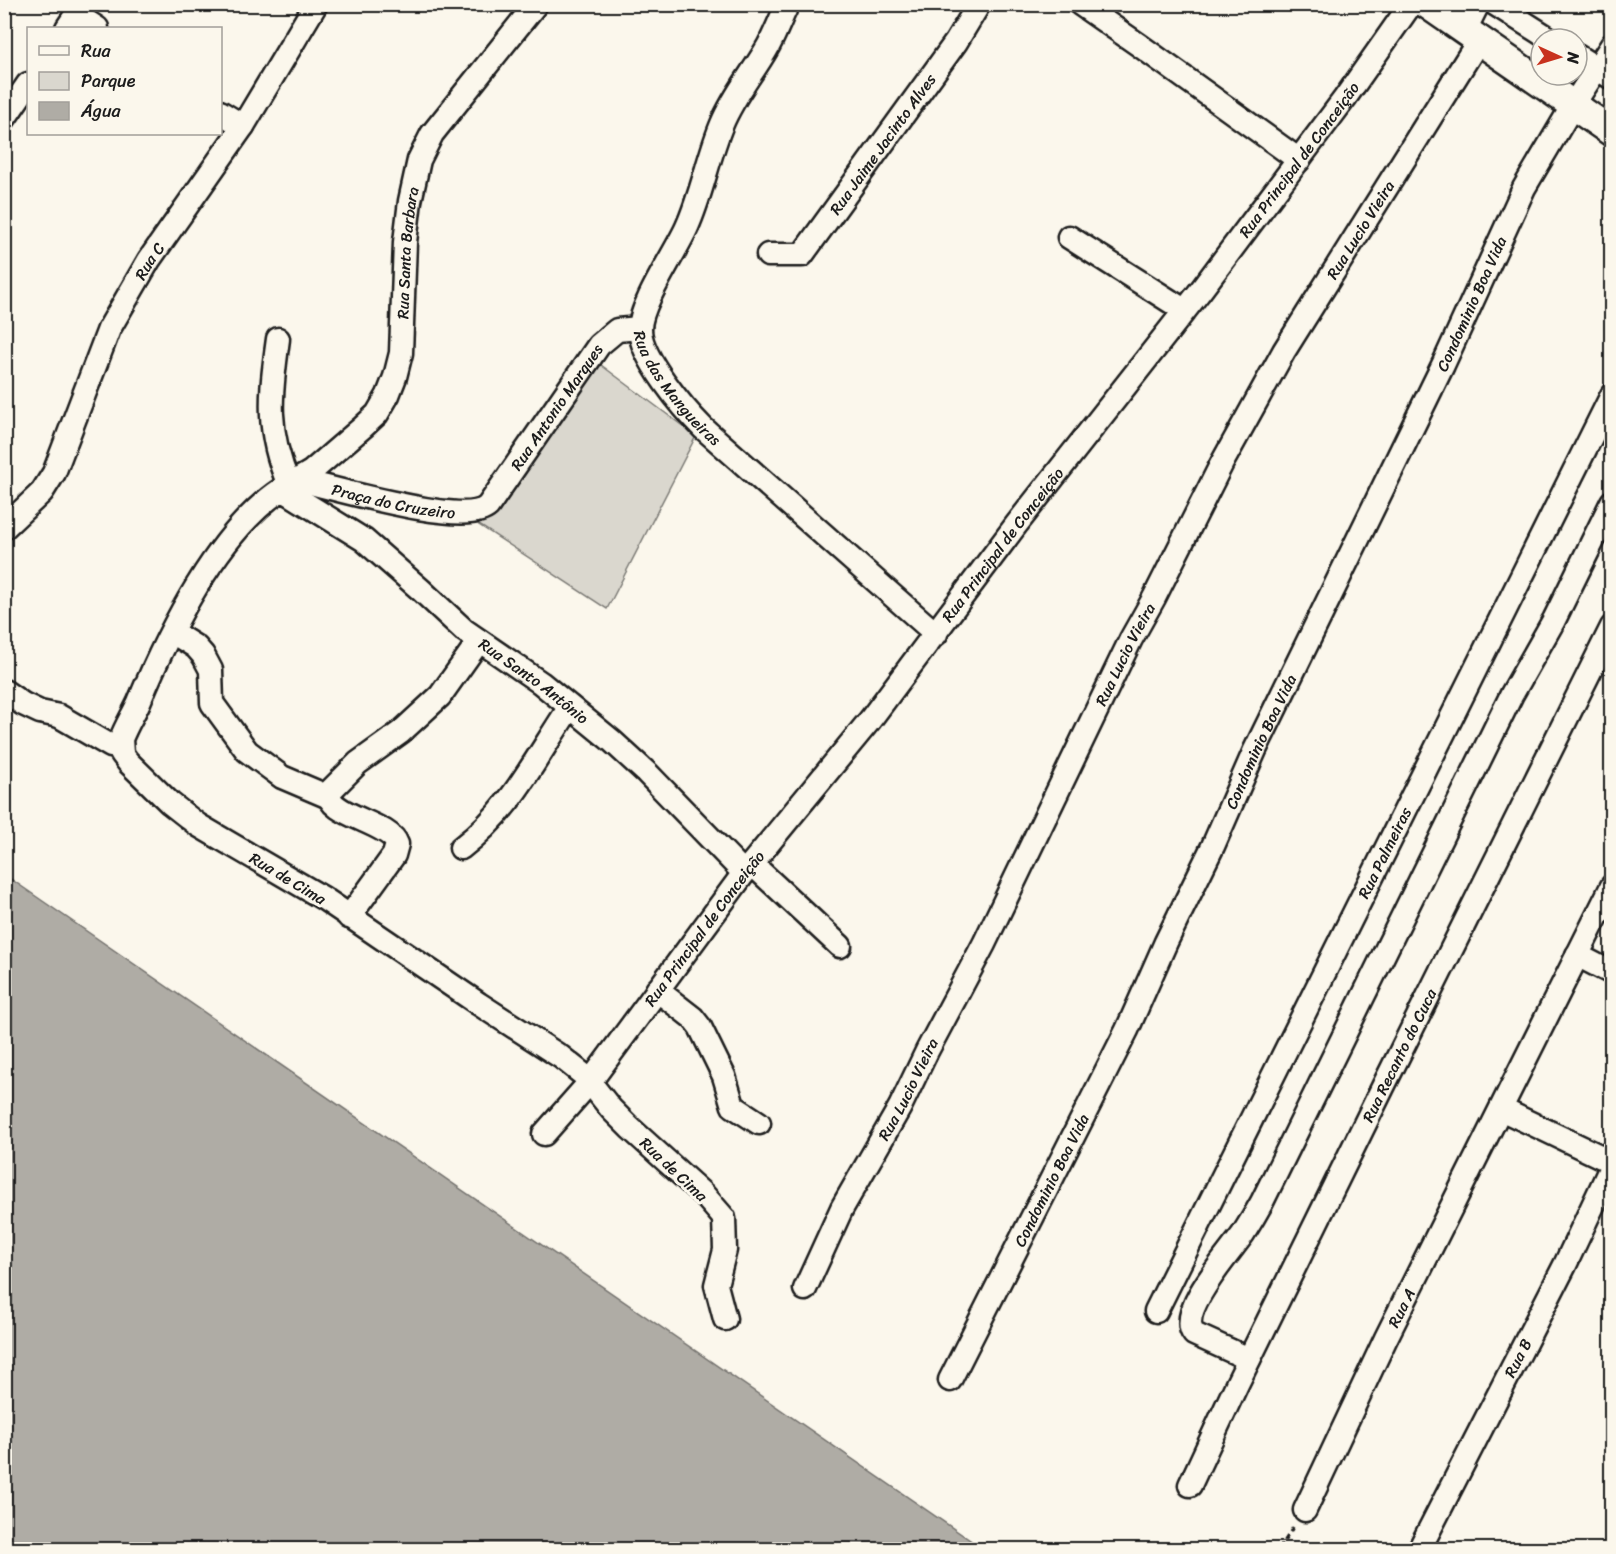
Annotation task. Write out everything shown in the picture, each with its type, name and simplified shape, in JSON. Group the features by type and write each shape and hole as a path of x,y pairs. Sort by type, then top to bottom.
{"main road":[{"path":"1426,4 1611,132"}],"street":[{"name":"Rua C","path":"4,528 42,492 54,473 109,329 149,260 243,126 316,4"},
{"name":"Rua Santa Barbara","path":"290,485 311,472 363,427 376,414 388,395 400,353 405,242 410,201 419,159 432,134 536,4"},
{"name":"Rua das Mangueiras","path":"788,4 768,47 723,122 687,226 649,300 640,328 645,349 664,383 688,413 936,634"},
{"name":"Rua Jaime Jacinto Alves","path":"768,255 802,255 956,42 979,4"},
{"path":"1080,4 1299,160"},
{"name":"Rua Principal de Conceição","path":"544,1134 590,1082 748,869 818,785 936,634 1023,516 1299,160 1411,4"},
{"name":"Rua Lucio Vieira","path":"805,1289 842,1208 900,1107 927,1050 984,944 1131,639 1155,598 1222,463 1290,341 1472,35 1478,4"},
{"path":"1495,4 1531,27"},
{"path":"76,16 95,27"},
{"name":"Condominio Boa Vida","path":"950,1380 1127,1030 1255,750 1443,365 1524,188 1573,105 1604,73 1611,45"},
{"path":"1589,64 1604,73"},
{"path":"4,119 27,85"},
{"path":"222,113 243,126"},
{"path":"1069,237 1184,310"},
{"name":"Rua Antonio Marques","path":"488,506 598,345 617,330 640,328"},
{"path":"4,691 23,704 40,712 59,716 111,746 120,747 123,732 160,653 206,573 230,539 258,507 290,485 280,465 273,435 270,402 278,339"},
{"name":"Rua Palmeiras","path":"1156,1311 1611,395"},
{"name":"Rua Santo Antônio","path":"290,485 308,506 364,540 464,630 501,654 570,707 647,773 748,869 840,946"},
{"name":"Praça do Cruzeiro","path":"290,485 443,511 471,513 482,511 488,506"},
{"path":"1249,1359 1194,1334 1190,1323 1194,1307 1215,1271 1248,1227 1262,1202 1512,694 1554,620 1611,502"},
{"name":"Rua Recanto do Cuca","path":"1190,1485 1249,1359 1611,627"},
{"path":"172,632 196,647 203,655 211,670 212,703 246,751 282,777 328,797 340,808 392,835 397,844 394,855 349,917"},
{"path":"328,797 333,787 358,764 401,732 440,696 479,641"},
{"path":"461,848 488,826 515,795 536,758 570,707"},
{"name":"Rua de Cima","path":"120,747 125,759 140,776 198,825 295,880 561,1057 590,1082 630,1128 704,1195 724,1218 724,1250 716,1285 725,1318"},
{"name":"Rua A","path":"1305,1510 1386,1338 1611,886"},
{"path":"1577,955 1611,973"},
{"path":"657,990 693,1018 700,1027 724,1076 731,1103 735,1109 759,1123"},
{"path":"1501,1109 1611,1163"},
{"name":"Rua B","path":"1419,1550 1565,1265 1611,1163"}],"path":[{"path":"1279,1550 1305,1510"}],"green space":[{"path":"593,359 696,436 607,609 479,525"}],"water":[{"path":"5,875 983,1549 5,1549"}]}
